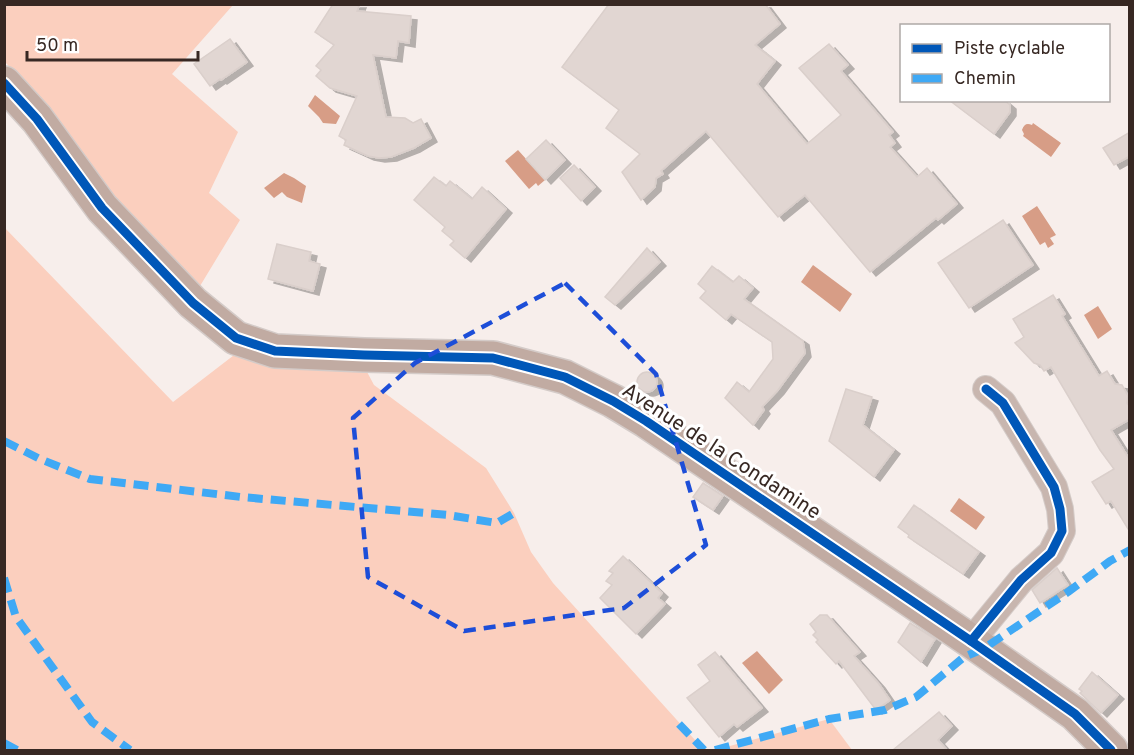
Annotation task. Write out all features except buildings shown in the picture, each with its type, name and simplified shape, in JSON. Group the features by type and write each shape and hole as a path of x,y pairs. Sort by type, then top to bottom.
{"main road":[{"name":"Avenue de la Condamine","path":"4,83 37,119 102,208 193,303 236,338 275,351 493,358 566,377 646,421 970,641 1075,714 1111,750"}],"street":[{"path":"970,641 1021,580 1051,553 1062,531 1060,509 1054,487 1003,404 986,389"}],"highlighted area":[{"path":"565,283 656,374 706,545 624,608 464,631 368,577 353,418 415,363"}],"shaded area":[{"path":"5,5 233,5 172,74 238,132 209,193 240,220 200,286 113,195 47,106 5,62"},
{"path":"315,95 340,116 336,124 323,123 308,106"},
{"path":"1033,123 1061,143 1051,157 1023,136 1024,126"},
{"path":"518,150 545,180 538,186 536,183 529,189 505,161"},
{"path":"284,173 306,186 302,203 287,197 282,192 274,198 264,188"},
{"path":"1037,206 1056,235 1050,238 1054,244 1048,248 1045,242 1040,245 1022,216"},
{"path":"4,227 173,402 238,352 366,370 374,385 486,468 514,513 531,552 553,583 704,750 5,750"},
{"path":"813,265 852,294 840,312 801,282"},
{"path":"1098,306 1112,329 1098,339 1084,315"},
{"path":"959,498 985,517 976,530 950,511"},
{"path":"757,651 783,680 769,694 742,663"},
{"path":"829,719 852,750 715,750"}],"marked path":[{"path":"4,441 40,459 90,479 241,497 448,515 497,523 514,513"},
{"path":"715,750 829,719 885,710 916,697 964,657 983,649 1110,561 1130,550"},
{"path":"4,578 16,617 92,722 130,750"},
{"path":"679,724 704,750"},
{"path":"4,743 17,750"}],"cycle path":[{"path":"4,83 37,119 102,208 193,303 236,338 275,351 493,358 565,377 613,401 646,421 971,641 1075,714 1111,750"},
{"path":"971,641 1021,580 1051,553 1062,531 1060,509 1054,487 1003,403 986,389"}]}
